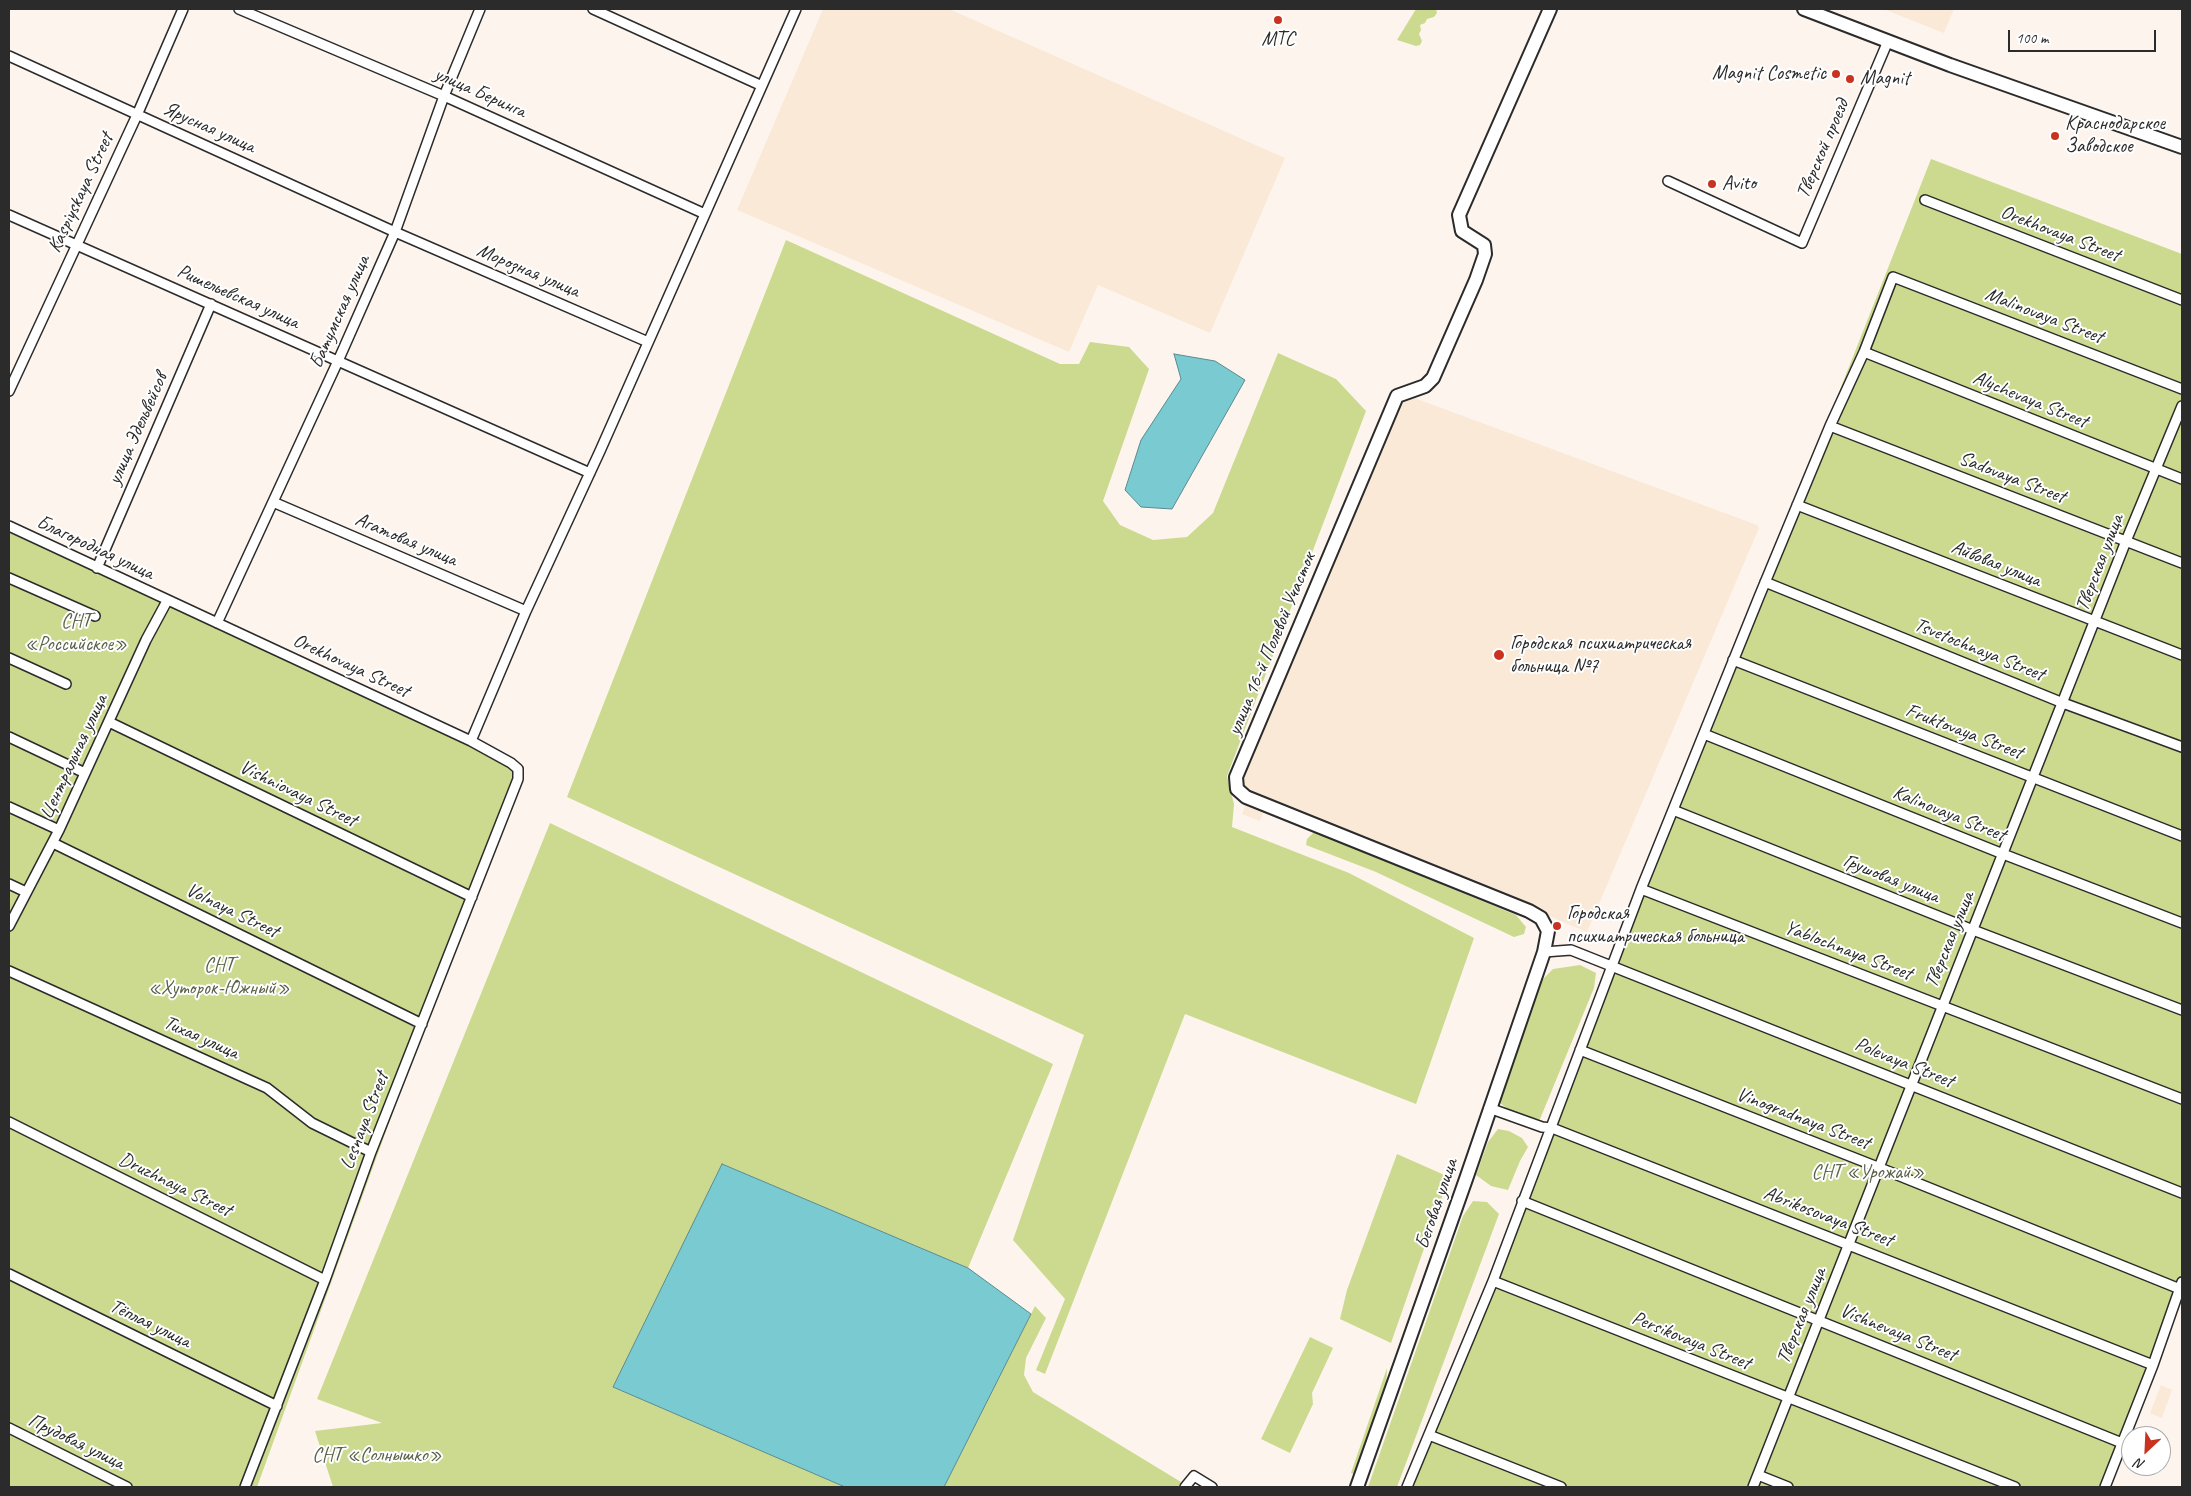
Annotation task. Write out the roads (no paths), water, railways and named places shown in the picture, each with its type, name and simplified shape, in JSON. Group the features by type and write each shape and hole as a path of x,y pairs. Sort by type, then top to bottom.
{"street":[{"name":"Kaspiyskaya Street","path":"9,391 11,380 137,115 183,9"},
{"name":"улица Беринга","path":"239,9 444,96 705,214"},
{"name":"Батумская улица","path":"216,623 338,361 395,232 444,96 480,9"},
{"path":"592,9 760,85"},
{"path":"471,741 526,611 705,214 760,85 796,9"},
{"name":"улица 16-й Полевой Участок","path":"1548,931 1541,918 1529,911 1246,797 1237,789 1236,778 1397,396 1426,386 1433,378 1476,280 1485,254 1484,245 1462,231 1459,220 1550,9"},
{"path":"1804,9 1948,64 2182,147"},
{"name":"Тверской проезд","path":"1668,181 1802,243 1888,41"},
{"name":"Ярусная улица","path":"9,56 395,232"},
{"name":"Orekhovaya Street","path":"1925,200 2182,300"},
{"name":"Ришельевская улица","path":"9,215 590,472"},
{"name":"Морозная улица","path":"395,232 648,342"},
{"name":"Malinovaya Street","path":"1864,352 1893,276 2182,389"},
{"name":"улица Эдельвейсов","path":"97,568 211,304"},
{"path":"1407,1487 1493,1281 1641,889 1733,660 1830,426 1864,352"},
{"name":"Alychevaya Street","path":"1864,352 2182,479"},
{"name":"Тверская улица","path":"1753,1487 2096,622 2126,541 2182,406"},
{"name":"Sadovaya Street","path":"1830,426 2182,563"},
{"name":"Агатовая улица","path":"273,502 526,611"},
{"name":"Айвовая улица","path":"1797,504 2182,656"},
{"name":"Благородная улица","path":"9,526 167,601"},
{"path":"9,578 95,616"},
{"name":"Tsvetochnaya Street","path":"1765,582 2063,704 2182,747"},
{"name":"Orekhovaya Street","path":"167,601 471,741 511,763 518,769"},
{"name":"Центральная улица","path":"9,926 53,843 146,640 167,601"},
{"path":"9,658 66,684"},
{"name":"Fruktovaya Street","path":"1733,660 2182,836"},
{"name":"Vishniovaya Street","path":"109,722 472,897"},
{"name":"Kalinovaya Street","path":"1704,734 2003,854 2182,923"},
{"path":"9,737 85,773"},
{"name":"Lesnaya Street","path":"246,1487 325,1280 371,1152 518,779 518,769"},
{"path":"9,807 59,830"},
{"name":"Грушовая улица","path":"1673,810 1973,930 2182,1010"},
{"name":"Volnaya Street","path":"53,843 422,1024"},
{"path":"9,884 26,892"},
{"name":"Yablochnaya Street","path":"1641,889 2182,1100"},
{"name":"Беговая улица","path":"1357,1487 1544,952 1548,931"},
{"name":"Polevaya Street","path":"1544,952 1571,950 2182,1193"},
{"name":"Тихая улица","path":"9,971 267,1088 312,1123 371,1152"},
{"name":"Vinogradnaya Street","path":"1580,1050 2181,1286"},
{"name":"Abrikosovaya Street","path":"1489,1108 1542,1128 1552,1128 2153,1365"},
{"name":"Druzhnaya Street","path":"9,1122 325,1280"},
{"name":"Vishnevaya Street","path":"1522,1201 2121,1443"},
{"name":"Тёплая улица","path":"9,1274 276,1406"},
{"name":"Persikovaya Street","path":"1493,1281 2015,1487"},
{"path":"2129,1426 2181,1286"},
{"name":"Прудовая улица","path":"9,1428 127,1487"},
{"path":"1429,1435 1560,1487"},
{"path":"2105,1487 2121,1446"},
{"path":"1758,1475 1788,1487"},
{"path":"1185,1487 1194,1476 1212,1487"}],"water":[{"path":"1174,354 1215,361 1245,380 1172,509 1141,507 1125,490 1141,440 1181,379"},
{"path":"722,1164 968,1268 1031,1314 944,1487 845,1487 613,1387"}],"place":[{"name":"МТС","path":"1278,20"},
{"name":"Magnit Cosmetic","path":"1836,74"},
{"name":"Magnit","path":"1850,79"},
{"name":"Краснодарское Заводское","path":"2055,136"},
{"name":"Avito","path":"1712,184"},
{"name":"Городская психиатрическая больница №7","path":"1499,655"},
{"name":"Городская психиатрическая больница","path":"1557,926"}],"park label":[{"name":"СНТ «Российское»","path":"76,634"},
{"name":"СНТ «Хуторок-Южный»","path":"219,978"},
{"name":"СНТ «Урожай»","path":"1868,1173"},
{"name":"СНТ «Солнышко»","path":"377,1456"}]}
